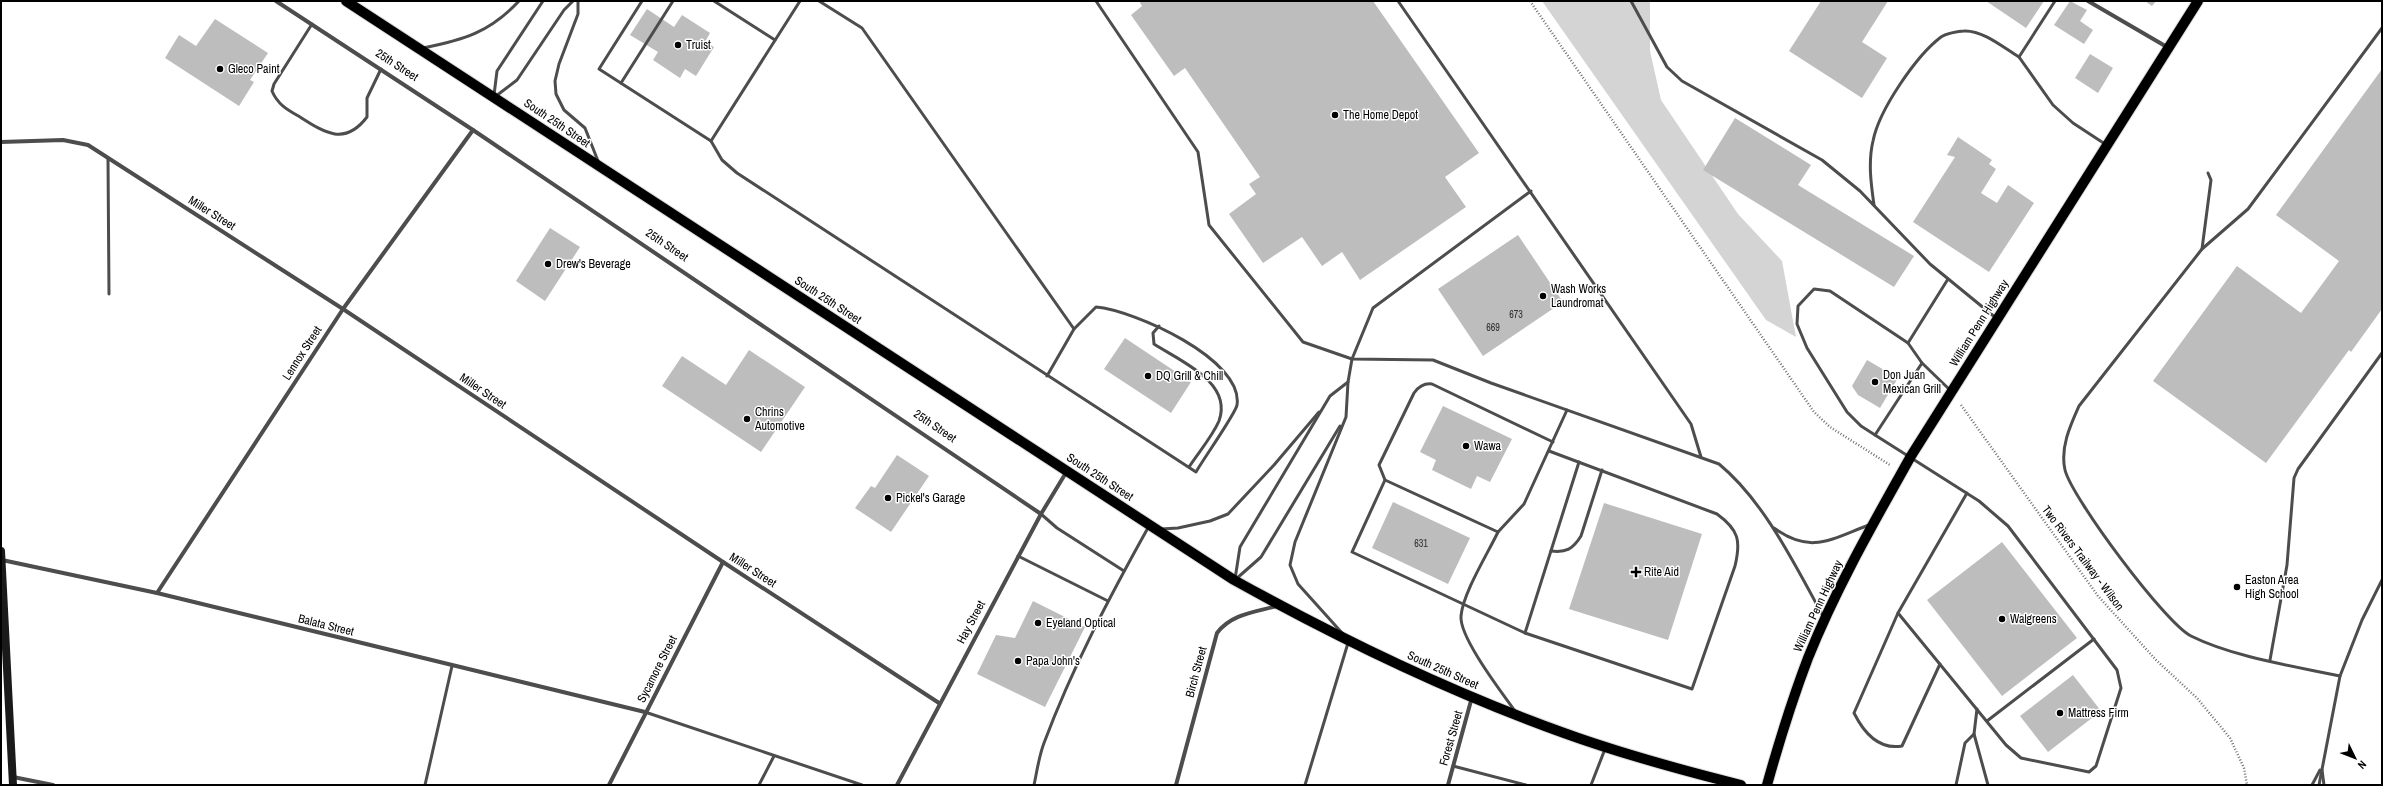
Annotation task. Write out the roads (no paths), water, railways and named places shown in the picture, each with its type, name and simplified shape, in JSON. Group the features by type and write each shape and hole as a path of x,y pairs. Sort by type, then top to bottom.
{"main road":[{"path":"346,1 494,97"},
{"name":"William Penn Highway","path":"1767,785 1794,696 1825,619 1873,524 1911,456 2167,47 2198,1"},
{"name":"South 25th Street","path":"494,97 1234,580 1349,641 1472,697 1518,716 1605,748 1741,785"},
{"path":"1,551 12,781"}],"street":[{"name":"25th Street","path":"276,1 473,130 1041,514"},
{"path":"2088,1 2167,47"},
{"name":"Lennox Street","path":"157,593 343,309 473,130"},
{"name":"Miller Street","path":"1,142 62,140 88,145 343,309 723,562 939,702"},
{"name":"Hay Street","path":"897,785 939,702 1018,556 1067,471"},
{"name":"Balata Street","path":"2,560 157,593 645,712"},
{"name":"Sycamore Street","path":"609,785 723,562"},
{"name":"Birch Street","path":"1176,785 1217,633 1223,624 1233,618 1280,605"},
{"name":"Forest Street","path":"1448,785 1472,697"},
{"path":"12,781 53,785"}],"lane":[{"path":"420,48 454,42 476,34 503,17 519,1"},
{"path":"494,97 497,71 543,1"},
{"path":"494,97 517,80 564,10 573,1"},
{"path":"578,1 578,14 559,64 555,81 556,94 564,110 585,128 601,168"},
{"path":"642,1 599,69 711,141 722,160 737,173 1047,376 1196,472 1238,405 1236,391 1229,377 1199,350 1159,326 1123,312 1096,307 1074,329 1047,376"},
{"path":"621,83 673,1"},
{"path":"714,1 775,40"},
{"path":"711,141 800,1"},
{"path":"819,1 862,28 1074,329"},
{"path":"1096,1 1198,152 1210,225 1303,342 1352,359 1433,360 1491,384 1719,464 1732,475 1772,527 1825,619"},
{"path":"1398,1 1691,424 1701,457"},
{"path":"1631,1 1666,67 1682,81 1822,160 1874,205 1948,279 1997,319"},
{"path":"2019,57 2055,1"},
{"path":"312,24 274,84 272,91 281,105 325,133 333,135 353,131 367,117 367,98 381,69"},
{"path":"2340,676 2212,645 2190,636 2168,618 2151,600 2076,492 2065,471 2064,450 2069,427 2079,406 2202,249 2248,209 2382,28"},
{"path":"1874,205 1870,176 1873,140 1889,102 1916,63 1942,36 1965,31 1985,36 2019,57 2053,105 2073,123 2106,145"},
{"path":"108,159 109,294"},
{"path":"2202,249 2211,180 2208,173"},
{"path":"1305,785 1349,641 1298,584 1290,565 1295,542 1346,417 1348,382 1352,359 1373,308 1530,191"},
{"path":"1908,343 1948,279"},
{"path":"1898,613 2006,745 2021,758 2089,772 2096,766 2121,688 2117,670 2008,526 1967,493 1911,456 1861,426 1847,412 1811,354 1797,324 1798,306 1814,289 1830,290 1908,343 1922,363 1932,371 1951,392"},
{"path":"1159,326 1153,333 1154,344 1203,376 1214,385 1219,393 1221,412 1218,422 1189,467"},
{"path":"2270,660 2286,565 2294,478 2298,469 2382,353"},
{"path":"1875,435 1922,363"},
{"path":"1234,580 1240,547 1330,396 1348,382"},
{"path":"1549,451 1718,514 1730,523 1737,534 1739,551 1735,566 1692,689 1525,633 1464,603 1352,552 1384,480 1379,465 1418,387 1426,383 1432,384 1553,442"},
{"path":"1034,785 1043,745 1108,601 1124,571 1153,527 1178,528 1210,521 1228,514 1274,464 1325,404"},
{"path":"1518,716 1486,670 1463,630 1461,617 1464,603 1498,532 1524,504 1567,410"},
{"path":"1234,580 1261,557 1346,417"},
{"path":"1525,633 1580,462"},
{"path":"1551,550 1568,551 1576,545 1581,536 1602,470"},
{"path":"1384,480 1498,532"},
{"path":"1940,664 1902,746 1891,748 1868,735 1854,713 1898,613 1967,493"},
{"path":"1041,514 1056,528 1124,571"},
{"path":"1772,527 1793,540 1808,544 1829,540 1873,524"},
{"path":"1018,556 1108,601"},
{"path":"2319,785 2340,676 2362,620 2382,580"},
{"path":"1987,721 2094,639"},
{"path":"425,785 452,666"},
{"path":"1977,709 1974,734 1988,785"},
{"path":"645,712 862,785"},
{"path":"1956,785 1965,743 1974,734"},
{"path":"1591,785 1605,748"},
{"path":"759,785 774,756"},
{"path":"1453,766 1526,785"},
{"path":"2312,785 2322,767"},
{"path":"2322,767 2324,785"}],"place":[{"name":"Truist","path":"678,45"},
{"name":"Gleco Paint","path":"220,69"},
{"name":"The Home Depot","path":"1335,115"},
{"name":"Drew's Beverage","path":"548,264"},
{"name":"Wash Works Laundromat","path":"1543,296"},
{"name":"DQ Grill & Chill","path":"1148,376"},
{"name":"Don Juan Mexican Grill","path":"1875,382"},
{"name":"Chrins Automotive","path":"747,419"},
{"name":"Wawa","path":"1466,446"},
{"name":"Pickel's Garage","path":"888,498"},
{"name":"Rite Aid","path":"1636,572"},
{"name":"Easton Area High School","path":"2237,587"},
{"name":"Walgreens","path":"2002,619"},
{"name":"Eyeland Optical","path":"1038,623"},
{"name":"Papa John's","path":"1018,661"},
{"name":"Mattress Firm","path":"2060,713"}]}
